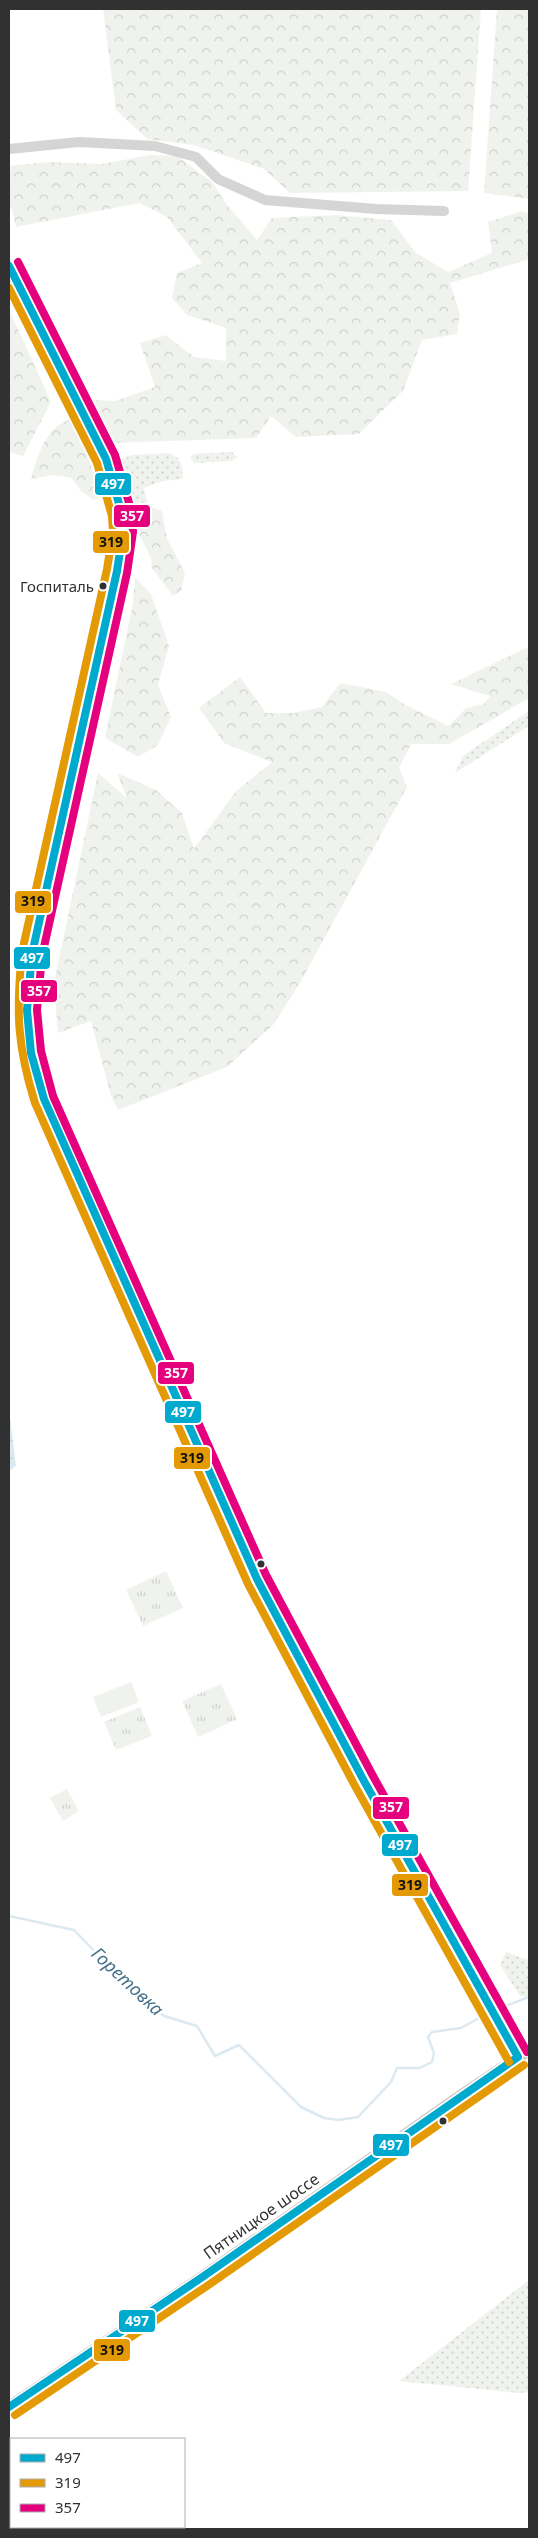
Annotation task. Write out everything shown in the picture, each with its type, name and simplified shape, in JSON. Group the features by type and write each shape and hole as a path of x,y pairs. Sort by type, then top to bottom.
{"main road":[{"path":"9,266 106,459 122,514 123,532 117,571 32,954 27,1010 34,1062 44,1099 257,1578 350,1756 501,2026 524,2053"},
{"name":"Пятницкое шоссе","path":"9,2407 201,2278 524,2053"}],"street":[{"path":"9,149 79,142 155,146 196,157 218,179 264,200 376,209 444,211"}],"green space":[{"path":"103,9 481,9 468,191 290,193 264,169 194,145 147,139 116,110"},
{"path":"497,9 529,9 529,199 484,193"},
{"path":"151,155 177,156 212,182 227,205 257,240 272,218 336,215 391,220 416,253 448,272 492,253 488,222 522,211 529,213 529,259 450,283 460,314 457,334 422,340 403,391 359,434 296,437 271,416 256,438 110,443 91,400 115,401 155,387 140,343 166,335 194,357 226,361 226,328 187,315 172,298 177,273 202,263 167,217 140,203 16,227 12,209 9,207 9,166 48,162 101,164"},
{"path":"9,309 51,402 23,456 9,452"},
{"path":"69,420 76,426 103,497 93,500 81,491 72,478 54,475 31,479 39,453 48,436 54,429"},
{"path":"232,452 237,457 232,461 194,463 190,457 194,454"},
{"path":"169,453 179,460 182,466 183,479 163,481 144,488 148,505 138,501 137,529 140,536 132,530 128,504 120,476 121,460 131,455"},
{"path":"138,501 162,511 167,539 185,573 181,591 173,596 152,568 151,558 140,536 135,508"},
{"path":"135,577 151,594 169,646 158,685 171,717 158,745 138,757 105,738 133,603"},
{"path":"526,648 529,649 529,698 449,744 411,744 399,768 407,787 301,981 274,1024 227,1067 118,1110 111,1096 91,1021 58,1033 54,983 98,773 127,798 117,773 156,790 182,813 194,849 236,791 272,762 224,743 199,708 240,677 266,713 294,713 322,707 340,683 386,692 407,706 449,726 466,708 484,704 490,696 451,684"},
{"path":"529,711 529,726 455,773 463,756"},
{"path":"166,1571 183,1608 143,1626 126,1590"},
{"path":"131,1682 139,1702 101,1717 93,1697"},
{"path":"221,1684 237,1719 198,1737 182,1701"},
{"path":"140,1707 152,1736 116,1750 104,1722"},
{"path":"67,1789 79,1811 63,1821 50,1798"},
{"path":"506,1952 529,1960 529,1997 520,1996 500,1965"},
{"path":"529,2280 529,2392 519,2393 399,2381"}],"water":[{"path":"9,1409 16,1466 9,1471"}],"waterway":[{"name":"Горетовка","path":"9,1916 74,1930 135,1993 164,2016 197,2026 215,2056 239,2045 301,2107 324,2118 339,2120 358,2117 391,2082 397,2068 420,2068 432,2062 434,2053 428,2037 432,2032 461,2028 488,2013"},
{"name":"Горетовка","path":"495,2010 529,1997"}],"transit line":[{"name":"357","path":"18,262 115,455 132,513 133,532 127,573 42,956 37,1010 41,1051 53,1096 266,1575 373,1776 527,2052"},
{"name":"497","path":"9,266 106,459 122,514 123,532 117,571 32,954 27,1010 31,1053 44,1099 257,1579 364,1781 518,2057"},
{"name":"319","path":"9,288 97,463 112,516 113,532 107,569 22,952 19,1011 21,1046 29,1083 35,1103 248,1584 355,1786 509,2062"},
{"name":"497","path":"9,2407 201,2278 518,2057"},
{"name":"319","path":"15,2415 207,2286 524,2065"}],"place":[{"name":"Госпиталь","path":"103,586"}]}
